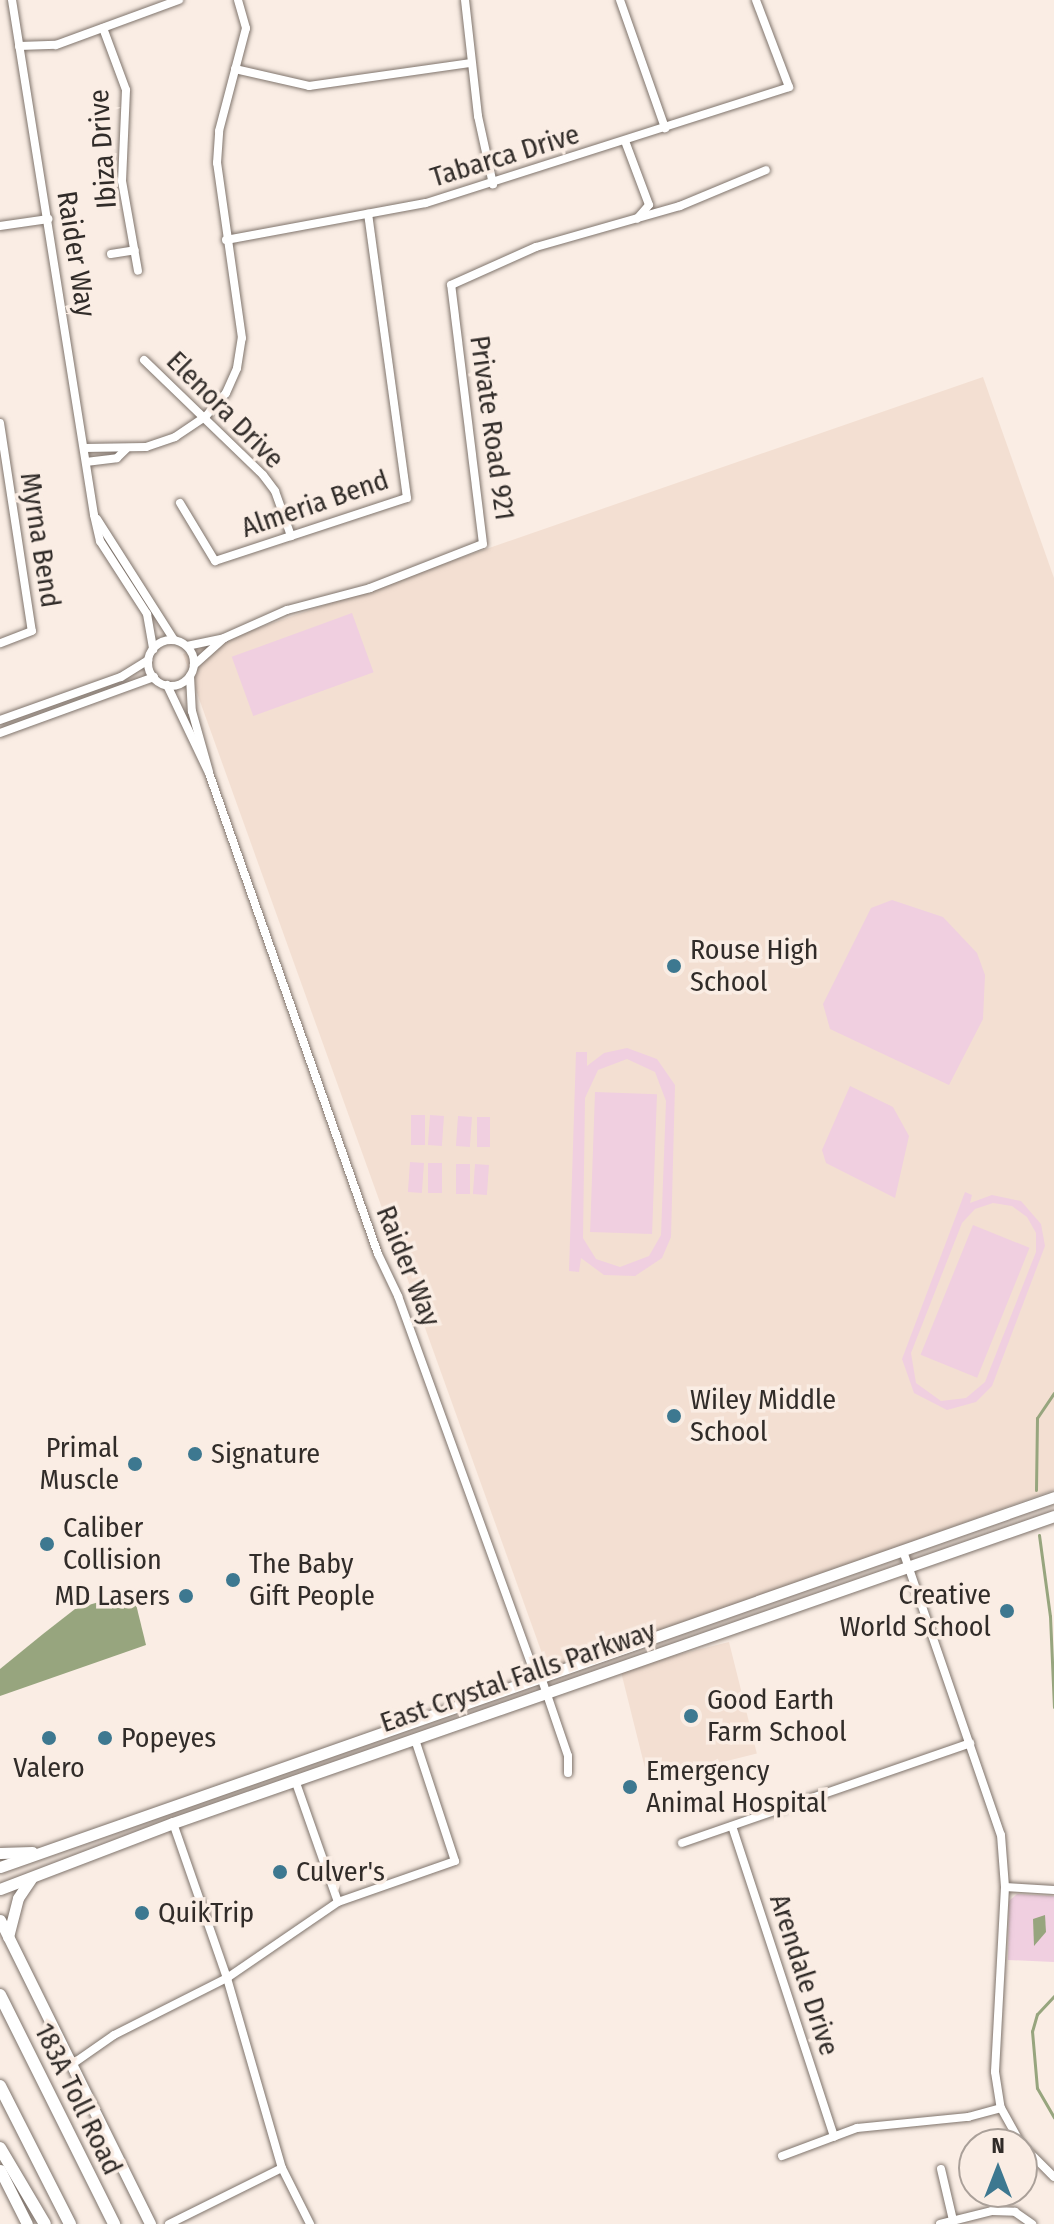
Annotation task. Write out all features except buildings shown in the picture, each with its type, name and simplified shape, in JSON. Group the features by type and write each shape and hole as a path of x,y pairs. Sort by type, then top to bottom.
{"highway":[{"name":"183A Toll Road","path":"0,1995 114,2224"},
{"path":"0,2086 70,2224"},
{"path":"0,2148 45,2224"}],"main road":[{"name":"East Crystal Falls Parkway","path":"0,1867 1054,1497"},
{"name":"East Crystal Falls Parkway","path":"0,1889 173,1823 1054,1516"},
{"path":"727,1613 732,1629"},
{"path":"409,1723 415,1739"},
{"path":"289,1764 295,1780"},
{"path":"0,1853 45,1852"},
{"path":"4,1935 18,1898 31,1878"},
{"path":"0,1920 4,1935 150,2224"},
{"path":"0,2170 27,2224"}],"street":[{"name":"Raider Way","path":"12,0 94,515 106,552 147,614 153,649"},
{"path":"19,46 56,45 179,0"},
{"path":"84,448 126,449 175,437 206,416 232,380 242,338 217,163 219,131 246,28 238,0"},
{"path":"465,0 471,63 493,184"},
{"path":"620,0 665,128"},
{"name":"Tabarca Drive","path":"226,240 368,214 493,184 789,87 756,0"},
{"name":"Ibiza Drive","path":"103,28 126,90 122,181 138,271"},
{"path":"235,69 309,86 471,63"},
{"path":"625,141 649,205 636,220"},
{"name":"Private Road 921","path":"187,646 224,638 287,610 370,588 483,544 451,285 536,247 636,220 766,170"},
{"name":"Almeria Bend","path":"180,503 215,561 407,498 368,214"},
{"path":"0,226 48,219"},
{"path":"111,254 135,250"},
{"name":"Elenora Drive","path":"144,360 206,416 275,491 291,536"},
{"name":"Myrna Bend","path":"0,423 3,459 32,631 0,643"},
{"path":"86,462 117,458 126,449"},
{"name":"Raider Way","path":"94,515 174,640"},
{"name":"Private Road 921","path":"194,665 224,638"},
{"path":"0,720 121,677 148,660 153,649 174,640 187,646 194,665 190,676 167,685 154,677 148,660"},
{"name":"Raider Way","path":"190,676 192,711 209,759 209,773"},
{"path":"0,733 154,677"},
{"name":"Raider Way","path":"167,685 209,773 378,1254 398,1296 532,1667 541,1677 568,1756 568,1773"},
{"path":"903,1551 1001,1835 1005,1887 995,2072 1001,2108 1013,2128"},
{"path":"71,2065 114,2035 227,1978 338,1902 455,1861 415,1739"},
{"path":"682,1843 970,1743"},
{"path":"295,1780 338,1902"},
{"path":"173,1823 227,1978 282,2168 310,2224"},
{"name":"Arendale Drive","path":"732,1826 834,2137"},
{"path":"1005,1887 1054,1890"},
{"path":"782,2156 834,2137 895,2121 968,2117 1001,2108"},
{"path":"1038,2160 1054,2177"},
{"path":"169,2224 282,2168"},
{"path":"941,2169 953,2220"},
{"path":"940,2224 1004,2211 1032,2224"}],"shaded area":[{"name":"Rouse High School","path":"983,377 1054,578 1054,1490 549,1673 183,654"},
{"path":"352,613 374,672 253,716 232,657"},
{"path":"892,900 943,917 977,953 985,975 983,1019 949,1085 830,1029 823,1004 871,908"},
{"path":"627,1048 657,1059 675,1085 671,1237 662,1258 635,1276 604,1275 581,1258 579,1272 569,1271 576,1052 587,1052 587,1066 604,1053","holes":["627,1059 655,1072 666,1101 661,1235 649,1256 620,1267 596,1259 583,1238 585,1098 598,1070"]},
{"path":"850,1086 893,1107 909,1136 895,1198 826,1163 822,1150"},
{"path":"595,1092 657,1094 652,1234 590,1232"},
{"path":"411,1115 425,1115 425,1145 411,1145"},
{"path":"430,1115 444,1116 442,1146 428,1145"},
{"path":"458,1116 472,1117 470,1147 456,1146"},
{"path":"477,1117 490,1117 490,1147 477,1147"},
{"path":"410,1162 424,1163 422,1193 408,1192"},
{"path":"428,1163 442,1163 442,1193 428,1193"},
{"path":"456,1164 470,1164 470,1194 456,1194"},
{"path":"475,1164 489,1165 487,1195 473,1194"},
{"path":"965,1192 972,1195 970,1203 992,1195 1021,1201 1041,1224 1045,1246 992,1386 976,1402 947,1410 914,1393 902,1359","holes":["993,1203 1012,1206 1027,1217 1036,1233 1036,1252 985,1382 966,1398 941,1401 916,1383 911,1353 962,1223 975,1209"]},
{"path":"973,1225 1030,1248 977,1378 921,1355"},
{"path":"133,1592 146,1645 0,1696 0,1669 43,1634 75,1609"},
{"name":"Good Earth Farm School","path":"729,1642 757,1754 648,1781 620,1669"},
{"path":"1017,1894 1054,1896 1054,1962 1008,1960 1009,1901"},
{"path":"1045,1915 1046,1932 1034,1946 1033,1919"}],"waterway":[{"path":"1036,1490 1037,1418 1054,1393"},
{"path":"1039,1535 1050,1616 1054,1707"},
{"path":"1054,1996 1037,2014 1032,2031 1037,2088 1054,2117"}],"place":[{"name":"Rouse High School","path":"674,966"},
{"name":"Wiley Middle School","path":"674,1416"},
{"name":"Signature","path":"195,1454"},
{"name":"Primal Muscle","path":"135,1464"},
{"name":"Caliber Collision","path":"47,1544"},
{"name":"The Baby Gift People","path":"233,1580"},
{"name":"MD Lasers","path":"186,1596"},
{"name":"Creative World School","path":"1007,1611"},
{"name":"Good Earth Farm School","path":"691,1716"},
{"name":"Valero","path":"49,1738"},
{"name":"Popeyes","path":"105,1738"},
{"name":"Emergency Animal Hospital","path":"630,1787"},
{"name":"Culver's","path":"280,1872"},
{"name":"QuikTrip","path":"142,1913"}]}
